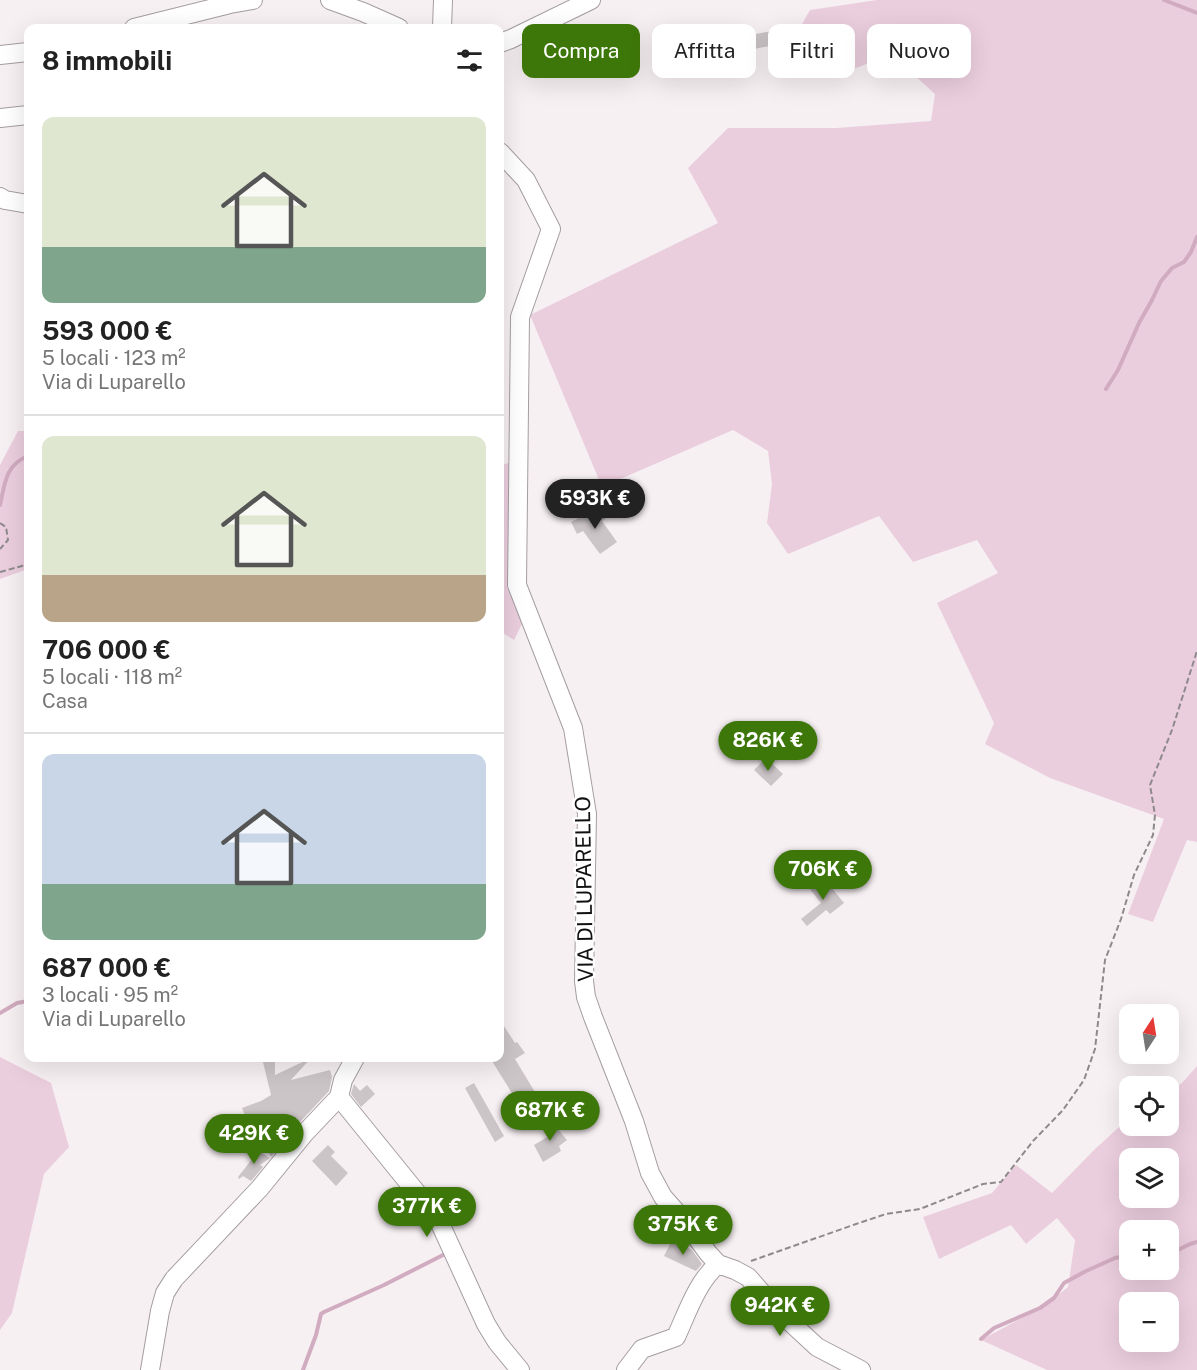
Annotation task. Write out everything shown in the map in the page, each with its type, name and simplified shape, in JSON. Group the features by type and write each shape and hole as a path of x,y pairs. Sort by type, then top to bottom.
{"street":[{"path":"150,24 252,0"},
{"path":"330,0 390,24"},
{"path":"442,24 443,0"},
{"path":"504,41 591,0"},
{"path":"0,55 24,52"},
{"path":"0,118 24,115"},
{"name":"VIA DI LUPARELLO","path":"504,156 526,180 551,229 520,317 517,585 573,728 587,814 584,981 586,996 634,1121 650,1173 663,1197 718,1264 748,1277 776,1309 817,1347 861,1370"},
{"path":"0,197 24,203"},
{"path":"150,1370 160,1311 165,1293 174,1279 260,1188 304,1134 339,1097 343,1080 353,1062"},
{"path":"339,1097 438,1219 486,1324 497,1342 520,1370"},
{"path":"627,1370 642,1349 676,1337 699,1288 718,1264"}],"path":[{"path":"0,523 6,527 8,540 0,549"},
{"path":"0,572 24,564"},
{"path":"749,1262 886,1214 920,1209 983,1184 1001,1182 1033,1142 1063,1110 1084,1080 1095,1049 1105,960 1134,876 1153,835 1155,815 1150,785 1172,730 1197,651"}],"shaded area":[{"path":"877,0 1197,0 1197,842 1187,840 1153,922 1128,914 1164,819 1050,778 985,744 994,723 937,603 998,573 977,540 913,562 879,516 788,554 767,523 772,484 768,451 733,430 602,487 530,315 718,223 688,168 728,128 836,128 931,121 935,94 917,78 971,78 971,24 867,24 867,64 855,69 855,24 802,24 810,10"},
{"path":"18,431 24,431 24,570 0,579 0,465"},
{"path":"509,463 507,588 523,622 514,640 504,634 504,464"},
{"path":"0,1057 51,1083 69,1147 44,1174 12,1313 0,1330"},
{"path":"1197,1066 1197,1370 1047,1370 981,1340 1044,1306 1068,1287 1075,1240 1057,1218 1026,1244 1011,1225 939,1259 923,1217 992,1193 1016,1165 1052,1193 1119,1127 1119,1136 1179,1136 1179,1085"}],"building":[{"path":"768,32 768,46 756,49 756,34"},
{"path":"600,507 606,518 602,521 617,542 600,554 583,531 577,534 571,522"},
{"path":"766,758 783,774 771,786 754,770"},
{"path":"823,877 844,903 830,914 826,910 807,926 801,919 821,903 809,888"},
{"path":"504,1026 525,1053 515,1059 541,1102 535,1106 541,1116 528,1124 520,1112 523,1111 492,1062 504,1062"},
{"path":"263,1062 275,1062 275,1075 303,1062 307,1062 291,1080 330,1070 332,1077 329,1091 300,1122 280,1129 285,1139 271,1157 255,1120 248,1123 242,1108 271,1095"},
{"path":"474,1083 504,1136 495,1142 465,1088"},
{"path":"354,1084 360,1091 367,1085 375,1094 361,1107 351,1094"},
{"path":"550,1120 567,1140 559,1146 561,1151 543,1162 534,1145 549,1136 543,1124"},
{"path":"328,1145 335,1152 331,1156 348,1173 336,1186 312,1161"},
{"path":"253,1148 270,1158 260,1165 263,1167 251,1181 243,1176 239,1179 238,1177 252,1159 249,1157"},
{"path":"672,1240 692,1250 702,1264 696,1271 664,1256"}],"waterway":[{"path":"1164,0 1197,13"},
{"path":"1106,389 1118,370 1161,281 1172,268 1184,262 1197,237"},
{"path":"0,505 10,470 24,458"},
{"path":"0,1013 17,1003 24,1002"},
{"path":"1179,1250 1197,1242"},
{"path":"303,1370 321,1314 445,1254"},
{"path":"981,1339 994,1328 1040,1308 1054,1298 1064,1283 1119,1257"}]}
